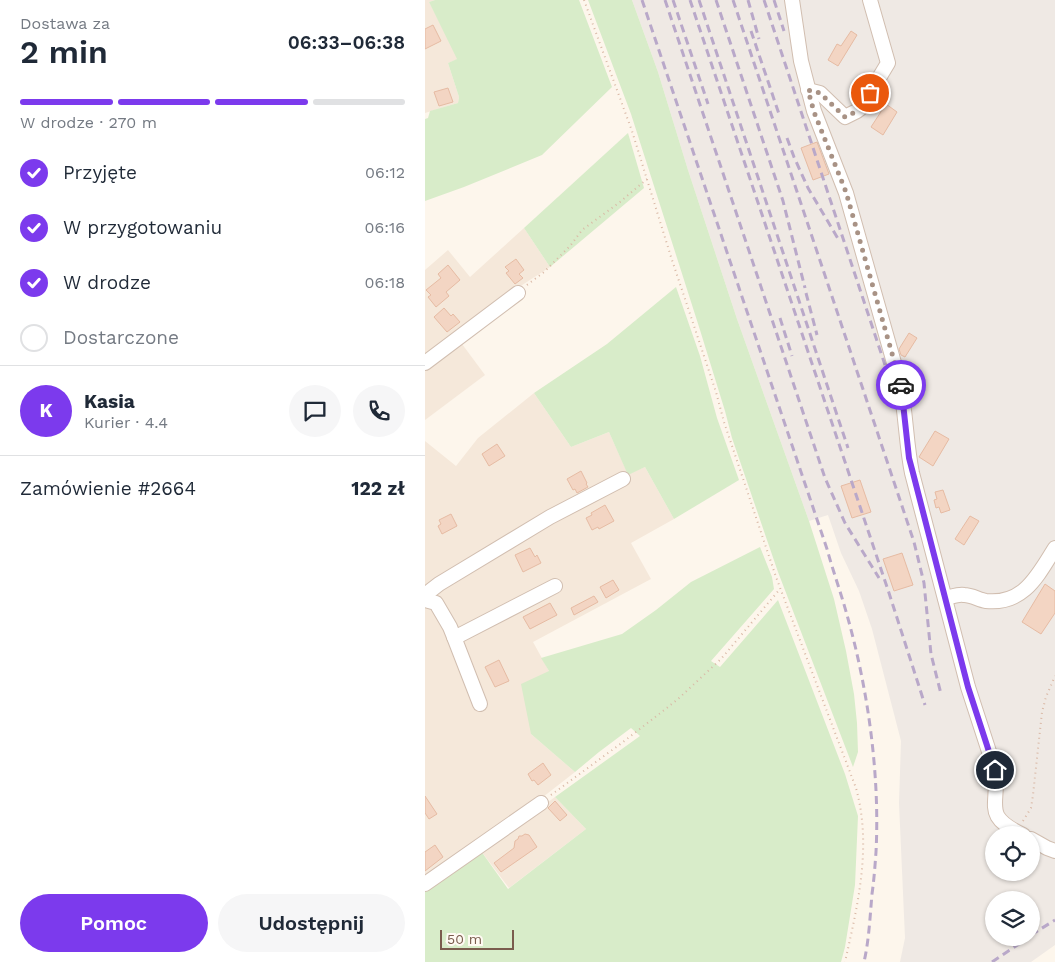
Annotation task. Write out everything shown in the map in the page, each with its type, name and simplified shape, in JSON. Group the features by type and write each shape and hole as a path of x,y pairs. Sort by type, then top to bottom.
{"street":[{"path":"792,0 801,60 814,112 846,192 895,363 903,399 909,458 968,687 995,770 997,779 996,814 1008,826"},
{"path":"808,90 820,93 845,117 861,108 888,63 871,0"},
{"path":"425,363 518,293"},
{"path":"425,595 439,584 550,517 623,479"},
{"path":"945,598 963,594 993,601 1015,596 1034,581 1055,548"},
{"path":"455,637 555,586"},
{"path":"425,600 436,604 450,627 480,704"},
{"path":"425,884 541,803"},
{"path":"1040,844 1055,851"}],"path":[{"path":"584,0 629,122 724,422 780,589 834,733 852,774 860,801 864,839 863,865 855,919 845,962"},
{"path":"518,293 544,272 570,246 582,230 647,179"},
{"path":"541,803 678,699 721,659 780,589"},
{"path":"1022,826 1031,808 1042,712 1055,676"}],"shaded area":[{"path":"425,0 435,0 429,2 458,59 448,63 459,97 458,103 425,113"},
{"path":"632,0 1055,0 1055,945 1031,962 900,962 905,938 899,803 901,741 872,629 859,591 841,553 828,515 809,521 737,319 658,72"},
{"path":"524,228 550,267 516,289 425,356 425,270 448,250 470,277"},
{"path":"459,340 485,375 425,420 425,365"},
{"path":"534,393 571,447 609,432 628,474 645,467 674,519 631,543 651,579 533,642 549,671 531,734 575,772 534,804 425,880 425,606 448,612 434,594 425,590 425,441 456,466 478,438"},
{"path":"555,797 586,829 509,888 481,851"}],"green space":[{"path":"435,0 579,0 612,87 542,155 425,201 425,119 428,118 430,111 458,103 459,97 448,63 457,59 429,2"},
{"path":"588,0 632,0 658,72 737,319 809,521 834,599 854,694 858,752 853,767 778,572 732,438 700,330 631,114"},
{"path":"628,133 644,188 550,267 524,228"},
{"path":"676,287 700,356 717,418 739,480 674,519 645,467 628,475 609,432 571,447 534,393 607,344"},
{"path":"760,547 772,577 774,589 711,661 720,667 778,600 845,774 858,816 855,885 841,962 425,962 425,889 481,851 508,889 586,829 555,797 640,736 631,728 575,772 531,734 521,684 549,671 541,658 622,634 691,582"}],"building":[{"path":"433,25 441,41 425,49 425,29"},
{"path":"851,31 857,35 838,66 828,60 837,44 841,46"},
{"path":"448,88 453,102 439,106 434,92"},
{"path":"886,104 897,112 883,135 871,127"},
{"path":"817,142 829,174 813,180 801,148"},
{"path":"516,259 524,270 519,274 523,278 515,284 506,273 509,271 505,267"},
{"path":"448,265 460,280 446,292 449,296 436,307 428,297 431,295 426,290 441,278 438,274"},
{"path":"444,308 460,322 447,332 434,317"},
{"path":"909,333 917,338 905,357 901,355 899,349"},
{"path":"935,431 949,439 933,466 919,457"},
{"path":"497,444 505,456 489,466 482,454"},
{"path":"581,471 588,487 577,493 575,489 573,490 567,479"},
{"path":"860,480 871,512 852,518 841,486"},
{"path":"943,490 950,510 941,513 939,507 936,508 934,500 937,499 935,492"},
{"path":"605,505 614,521 599,529 598,527 592,530 586,518"},
{"path":"451,514 457,526 442,534 438,526 441,524 439,520"},
{"path":"970,516 979,521 964,545 955,539"},
{"path":"530,548 535,557 537,555 541,563 523,572 515,555"},
{"path":"902,553 913,585 894,591 883,559"},
{"path":"613,580 619,590 606,598 600,587"},
{"path":"1045,584 1055,591 1055,613 1041,634 1022,622"},
{"path":"594,596 598,602 574,615 571,608"},
{"path":"550,603 557,615 530,629 523,617"},
{"path":"499,660 509,681 495,687 485,667"},
{"path":"543,763 551,775 538,785 534,780 532,781 528,774"},
{"path":"425,796 437,814 429,819 425,813"},
{"path":"555,801 567,815 560,821 548,808"},
{"path":"529,835 537,847 501,872 494,863 514,848 515,841 519,836"},
{"path":"435,845 443,857 425,871 425,852"}],"railway":[{"path":"642,0 827,549 845,607 861,672 871,732 877,823 876,852 864,962"},
{"path":"665,0 825,478 845,523 879,578"},
{"path":"673,0 708,104"},
{"path":"690,0 925,705"},
{"path":"699,0 848,448"},
{"path":"716,0 783,201 805,288"},
{"path":"733,0 914,542 924,583 931,654 941,694"},
{"path":"748,0 759,39"},
{"path":"764,0 885,365"},
{"path":"774,0 784,31"},
{"path":"751,31 779,114"},
{"path":"787,138 808,188 840,242"},
{"path":"806,293 817,335"},
{"path":"780,318 792,356"},
{"path":"1040,929 1055,920"},
{"path":"992,962 1016,946"}],"way so far":[{"path":"870,93 861,108 845,117 820,93 808,90 814,112 846,192 901,385"}],"route":[{"path":"901,385 909,458 968,687 995,770"}]}
